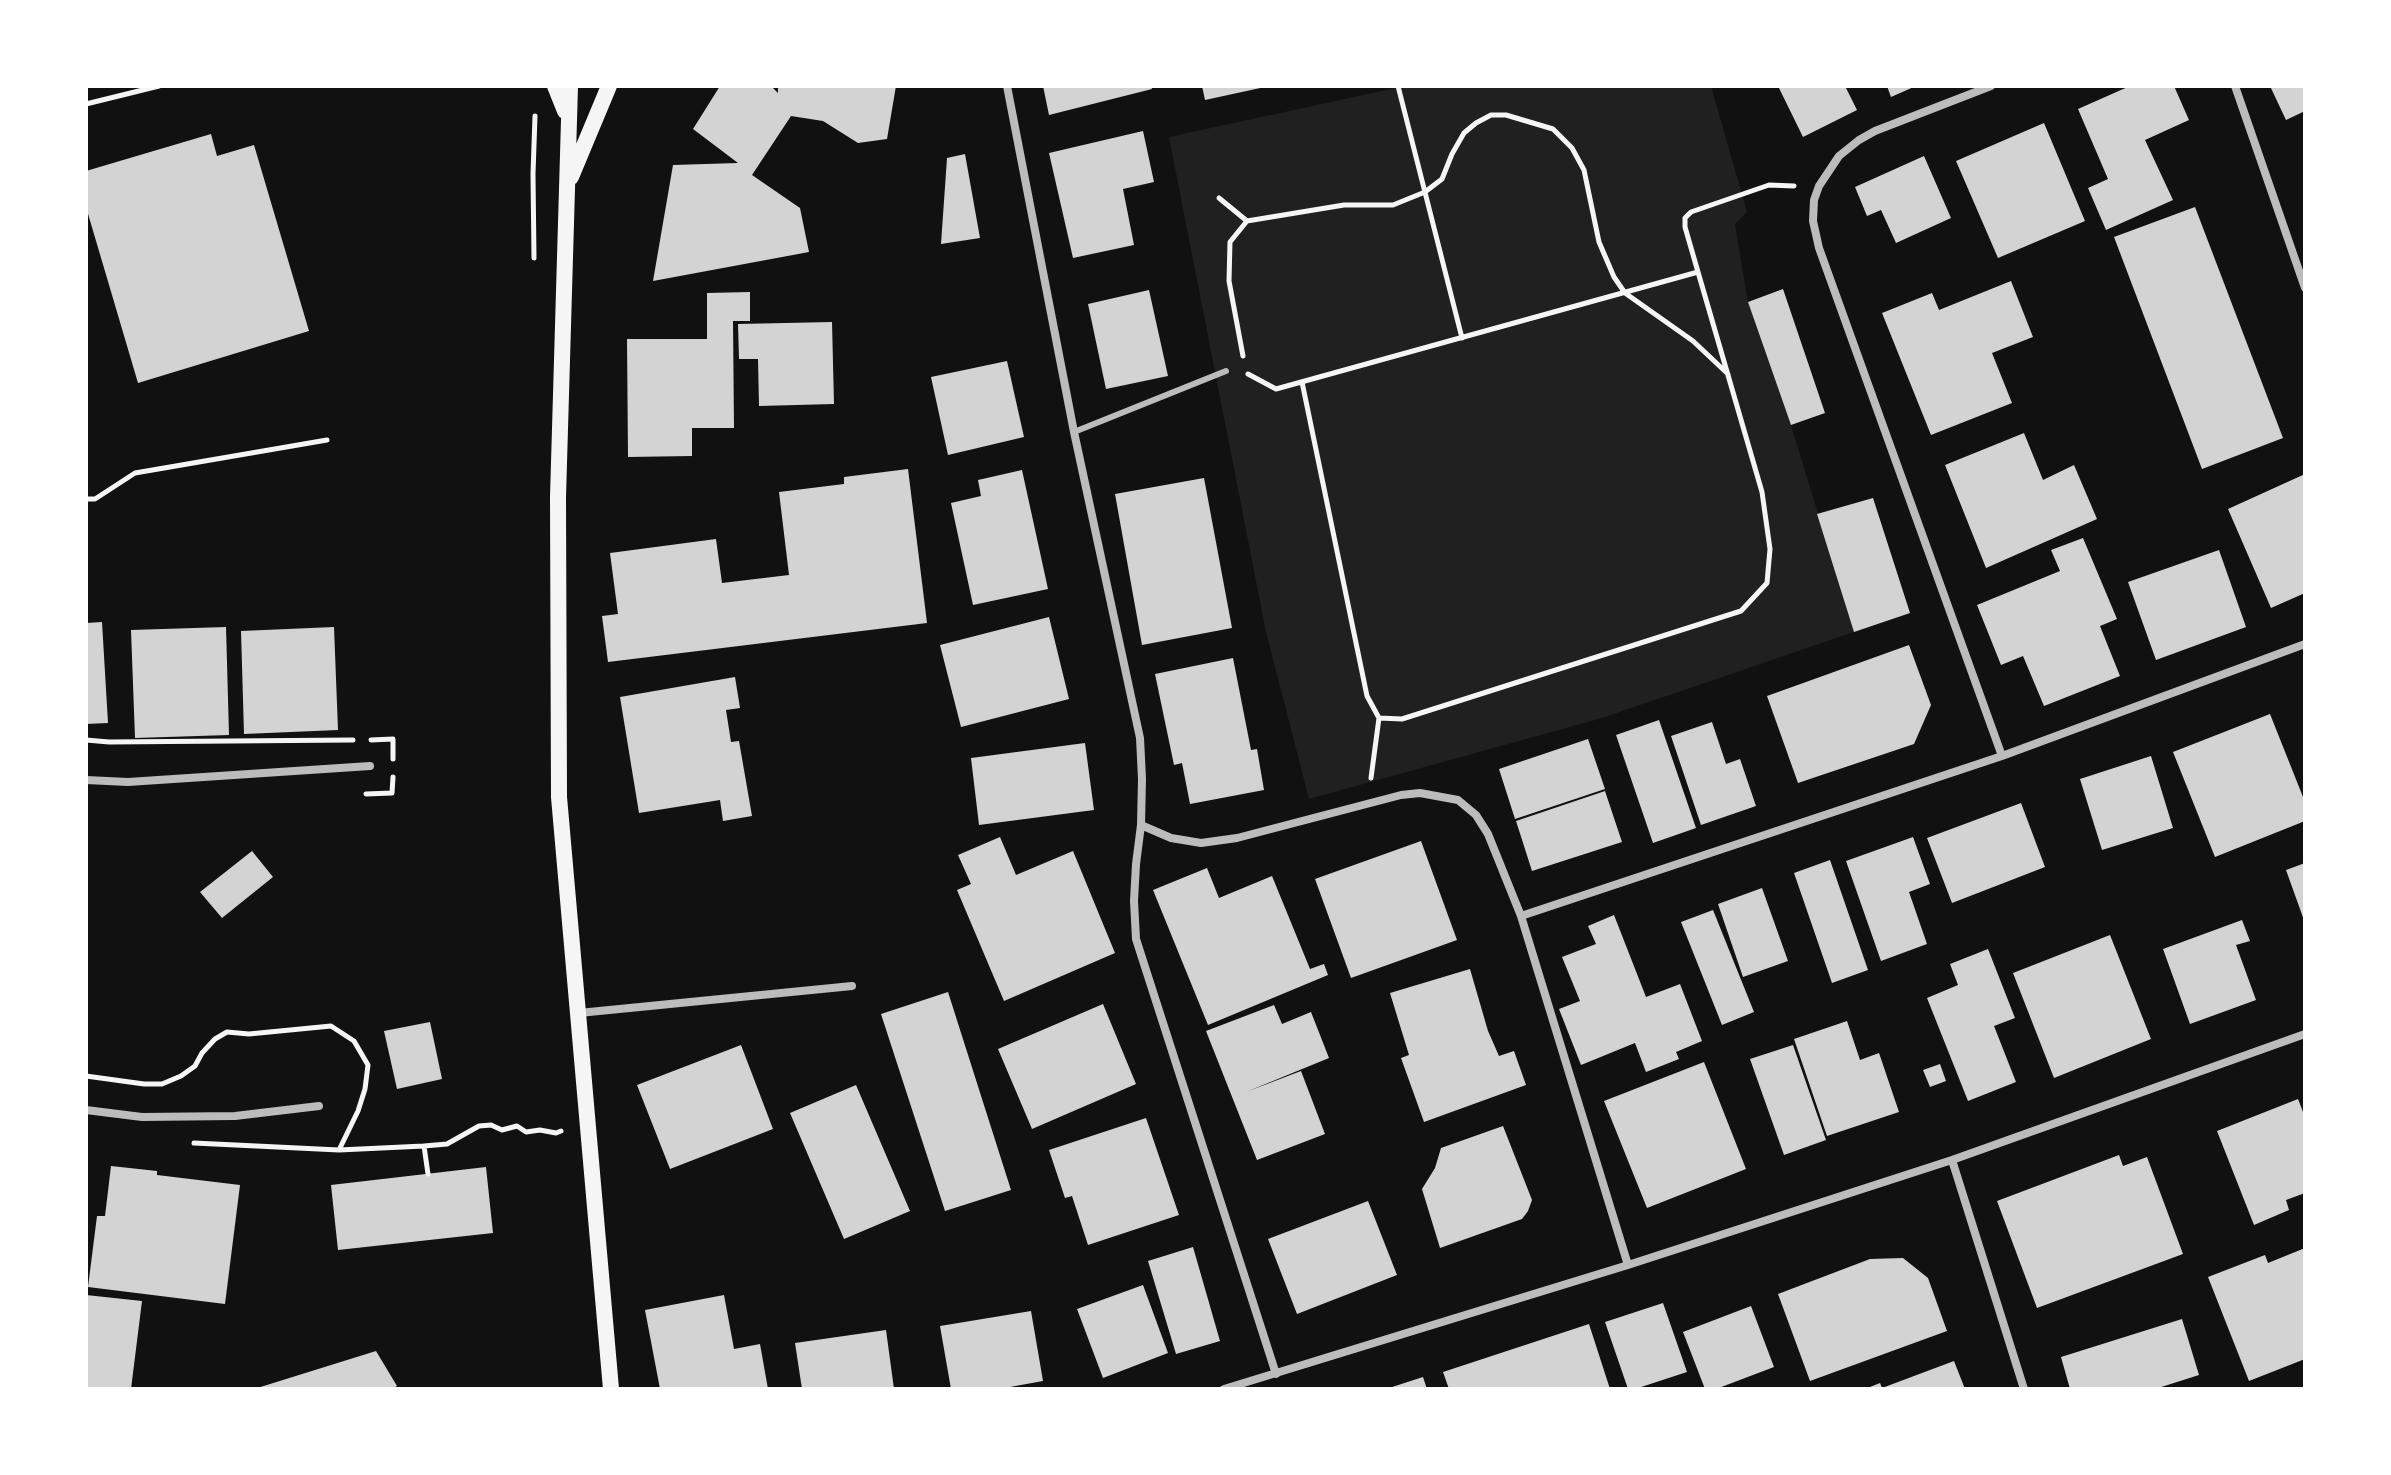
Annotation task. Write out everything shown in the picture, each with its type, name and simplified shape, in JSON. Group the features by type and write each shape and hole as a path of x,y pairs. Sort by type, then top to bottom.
{"main road":[{"path":"555,86 569,120"},
{"path":"570,86 558,497 559,797 611,1389"},
{"path":"566,190 609,86"}],"street":[{"path":"1007,86 1074,432 1140,738 1142,779 1136,864 1136,939 1276,1374"},
{"path":"1991,86 1875,131 1839,156 1819,186 1814,200 1813,221 1819,248 2002,756"},
{"path":"2235,86 2305,288"},
{"path":"1521,916 2002,756 2305,644"},
{"path":"86,780 128,782 370,766"},
{"path":"1141,825 1171,838 1201,843 1237,838 1368,803 1420,793 1458,800 1476,815 1488,834 1521,916 1628,1265"},
{"path":"578,1013 852,986"},
{"path":"1224,1389 1628,1265 1952,1160 2305,1034"},
{"path":"86,1110 142,1117 235,1116 319,1106"},
{"path":"1952,1160 2024,1389"}],"lane":[{"path":"1074,432 1226,371"}],"path":[{"path":"86,104 159,86"},
{"path":"1398,86 1462,338"},
{"path":"1244,360 1229,281 1230,242 1247,221 1344,205 1393,205 1425,192 1442,179 1464,133 1491,115 1506,115 1553,129 1572,148 1584,170 1599,242 1614,277 1625,293 1693,341 1728,374"},
{"path":"1379,718 1402,719 1741,611 1767,583 1770,549 1762,492 1685,227 1685,218 1691,212 1769,185 1819,186"},
{"path":"1219,198 1247,221"},
{"path":"1226,371 1247,373 1276,389 1698,272"},
{"path":"1302,382 1367,696 1379,718 1368,803"},
{"path":"86,499 95,499 135,473 327,440"},
{"path":"86,740 393,739"},
{"path":"86,1076 162,1084 195,1066 215,1039 227,1032 249,1034 331,1026 354,1041 368,1065 361,1100 339,1150"},
{"path":"179,1141 339,1150 447,1144 479,1126 491,1125 502,1130 517,1126 526,1132 540,1130 556,1133 564,1130"},
{"path":"424,1146 428,1174"}],"shaded area":[{"path":"1405,86 1711,86 1747,212 1735,224 1748,302 1791,425 1854,632 1602,718 1309,799 1266,632 1169,137"}],"building":[{"path":"720,86 771,86 778,93 778,86 896,86 887,139 858,143 823,121 791,116 752,175 800,208 809,252 653,281 673,165 738,163 693,129"},
{"path":"1043,86 1151,86 1152,89 1049,115"},
{"path":"1202,86 1264,86 1265,87 1205,100"},
{"path":"1778,86 1845,86 1857,110 1803,137"},
{"path":"1887,86 1916,86 1891,97"},
{"path":"2130,86 2174,86 2189,120 2145,140 2173,200 2106,230 2088,188 2108,179 2078,109"},
{"path":"2270,86 2305,86 2305,111 2286,120"},
{"path":"2044,123 2085,221 1998,258 1956,161"},
{"path":"1143,131 1154,182 1123,189 1134,245 1073,258 1049,153"},
{"path":"211,134 217,156 254,145 309,331 138,383 86,207 86,171"},
{"path":"965,154 980,238 941,244 947,158"},
{"path":"1924,156 1951,218 1896,243 1881,210 1867,216 1855,187"},
{"path":"2195,207 2283,438 2202,469 2114,237"},
{"path":"2011,281 2033,337 1992,353 2012,403 1931,435 1882,313 1932,293 1939,310"},
{"path":"1783,289 1825,413 1791,425 1748,302"},
{"path":"1149,290 1168,376 1106,389 1088,304"},
{"path":"750,292 750,321 733,321 734,428 692,428 692,456 628,457 627,339 707,339 707,293"},
{"path":"832,322 834,404 759,406 758,359 739,359 738,324"},
{"path":"1007,361 1024,437 948,455 931,377"},
{"path":"2024,433 2043,480 2074,465 2097,519 1986,568 1945,465"},
{"path":"908,469 927,623 608,662 602,616 618,614 610,553 716,539 722,583 789,575 779,492 844,484 844,477"},
{"path":"1022,470 1048,589 973,605 951,503 981,496 978,480"},
{"path":"2305,474 2305,593 2271,608 2228,509"},
{"path":"1204,478 1232,628 1142,645 1115,494"},
{"path":"1873,498 1910,613 1854,632 1817,514"},
{"path":"2083,538 2117,619 2100,626 2120,676 2044,706 2023,656 2001,665 1977,605 2060,571 2051,550"},
{"path":"2219,550 2246,627 2156,660 2128,582"},
{"path":"1049,617 1069,699 961,727 940,645"},
{"path":"102,622 108,723 86,724 86,623"},
{"path":"226,627 229,735 135,738 131,630"},
{"path":"334,627 338,730 244,734 241,631"},
{"path":"1909,645 1931,705 1914,744 1798,783 1767,696"},
{"path":"1233,658 1251,750 1257,749 1264,790 1190,804 1182,763 1174,765 1155,674"},
{"path":"735,677 740,708 726,710 731,742 739,741 752,816 723,821 720,800 639,813 620,697"},
{"path":"2270,714 2305,802 2305,821 2215,857 2173,752"},
{"path":"1659,720 1696,828 1653,843 1616,735"},
{"path":"1712,722 1726,764 1740,759 1756,806 1701,825 1671,736"},
{"path":"1588,739 1605,789 1515,819 1499,769"},
{"path":"1085,743 1094,810 979,825 971,758"},
{"path":"2151,756 2173,828 2102,850 2080,779"},
{"path":"1605,791 1622,842 1532,871 1516,821"},
{"path":"2021,803 2045,867 1952,903 1927,838"},
{"path":"1000,837 1016,875 1073,851 1115,953 1004,1001 957,890 971,884 958,855"},
{"path":"1913,837 1930,884 1909,892 1927,944 1881,961 1846,861"},
{"path":"1421,841 1457,940 1351,978 1315,879"},
{"path":"252,851 273,877 222,918 200,892"},
{"path":"1830,860 1868,970 1832,983 1794,873"},
{"path":"2305,863 2305,923 2286,870"},
{"path":"1207,868 1219,898 1272,876 1310,969 1324,964 1328,975 1208,1025 1153,890"},
{"path":"1762,888 1788,961 1743,977 1718,904"},
{"path":"1713,910 1754,1012 1722,1025 1681,922"},
{"path":"1614,915 1646,997 1680,984 1702,1041 1676,1052 1679,1059 1646,1072 1635,1043 1581,1065 1559,1009 1580,1001 1562,957 1596,944 1588,926"},
{"path":"2242,920 2250,941 2236,945 2256,1000 2190,1024 2163,949"},
{"path":"2110,935 2151,1039 2054,1078 2013,973"},
{"path":"1988,949 2015,1018 1994,1026 2016,1082 1968,1101 1927,998 1958,985 1950,964"},
{"path":"1470,969 1488,1031 1499,1056 1514,1051 1526,1085 1424,1122 1401,1058 1409,1055 1390,993"},
{"path":"948,992 1011,1190 945,1211 881,1014"},
{"path":"1103,1004 1136,1084 1032,1129 998,1049"},
{"path":"1274,1005 1282,1024 1311,1012 1329,1058 1246,1092 1301,1071 1325,1134 1257,1160 1206,1031"},
{"path":"1847,1021 1860,1060 1879,1053 1899,1112 1827,1136 1794,1039"},
{"path":"430,1022 442,1079 397,1089 384,1031"},
{"path":"741,1045 773,1129 670,1169 637,1085"},
{"path":"1793,1045 1826,1140 1784,1155 1750,1059"},
{"path":"1704,1062 1746,1169 1647,1208 1604,1101"},
{"path":"1940,1064 1946,1081 1930,1087 1923,1070"},
{"path":"856,1085 910,1211 844,1239 790,1113"},
{"path":"2298,1099 2305,1117 2305,1193 2286,1200 2289,1210 2254,1225 2217,1131"},
{"path":"1146,1118 1179,1215 1088,1245 1072,1196 1065,1198 1049,1150"},
{"path":"1503,1126 1532,1200 1528,1211 1522,1219 1440,1248 1422,1189 1435,1168 1441,1148"},
{"path":"2119,1155 2123,1166 2147,1157 2183,1254 2037,1308 1997,1201"},
{"path":"111,1166 240,1185 225,1304 88,1287 97,1216 105,1216"},
{"path":"486,1167 493,1233 338,1250 331,1185"},
{"path":"1368,1201 1397,1275 1297,1314 1268,1239"},
{"path":"1193,1247 1220,1341 1176,1354 1148,1261"},
{"path":"2305,1248 2305,1359 2249,1381 2208,1277 2265,1255 2268,1263"},
{"path":"1903,1258 1928,1278 1947,1331 1810,1381 1778,1294 1870,1259"},
{"path":"1143,1285 1168,1353 1103,1378 1077,1309"},
{"path":"86,1295 142,1301 131,1389 86,1389"},
{"path":"724,1295 734,1349 760,1344 768,1389 660,1389 645,1310"},
{"path":"1663,1303 1687,1372 1628,1389 1605,1322"},
{"path":"1751,1306 1774,1367 1716,1389 1705,1389 1683,1332"},
{"path":"1031,1311 1043,1381 999,1389 951,1389 940,1326"},
{"path":"2182,1319 2199,1375 2155,1389 2070,1389 2061,1357"},
{"path":"1589,1324 1610,1389 1449,1389 1443,1372"},
{"path":"886,1330 894,1389 802,1389 795,1343"},
{"path":"376,1351 397,1386 392,1389 254,1389"},
{"path":"1954,1361 1965,1389 1865,1389 1880,1383 1882,1388"},
{"path":"1423,1377 1427,1389 1389,1389 1389,1388"}]}
